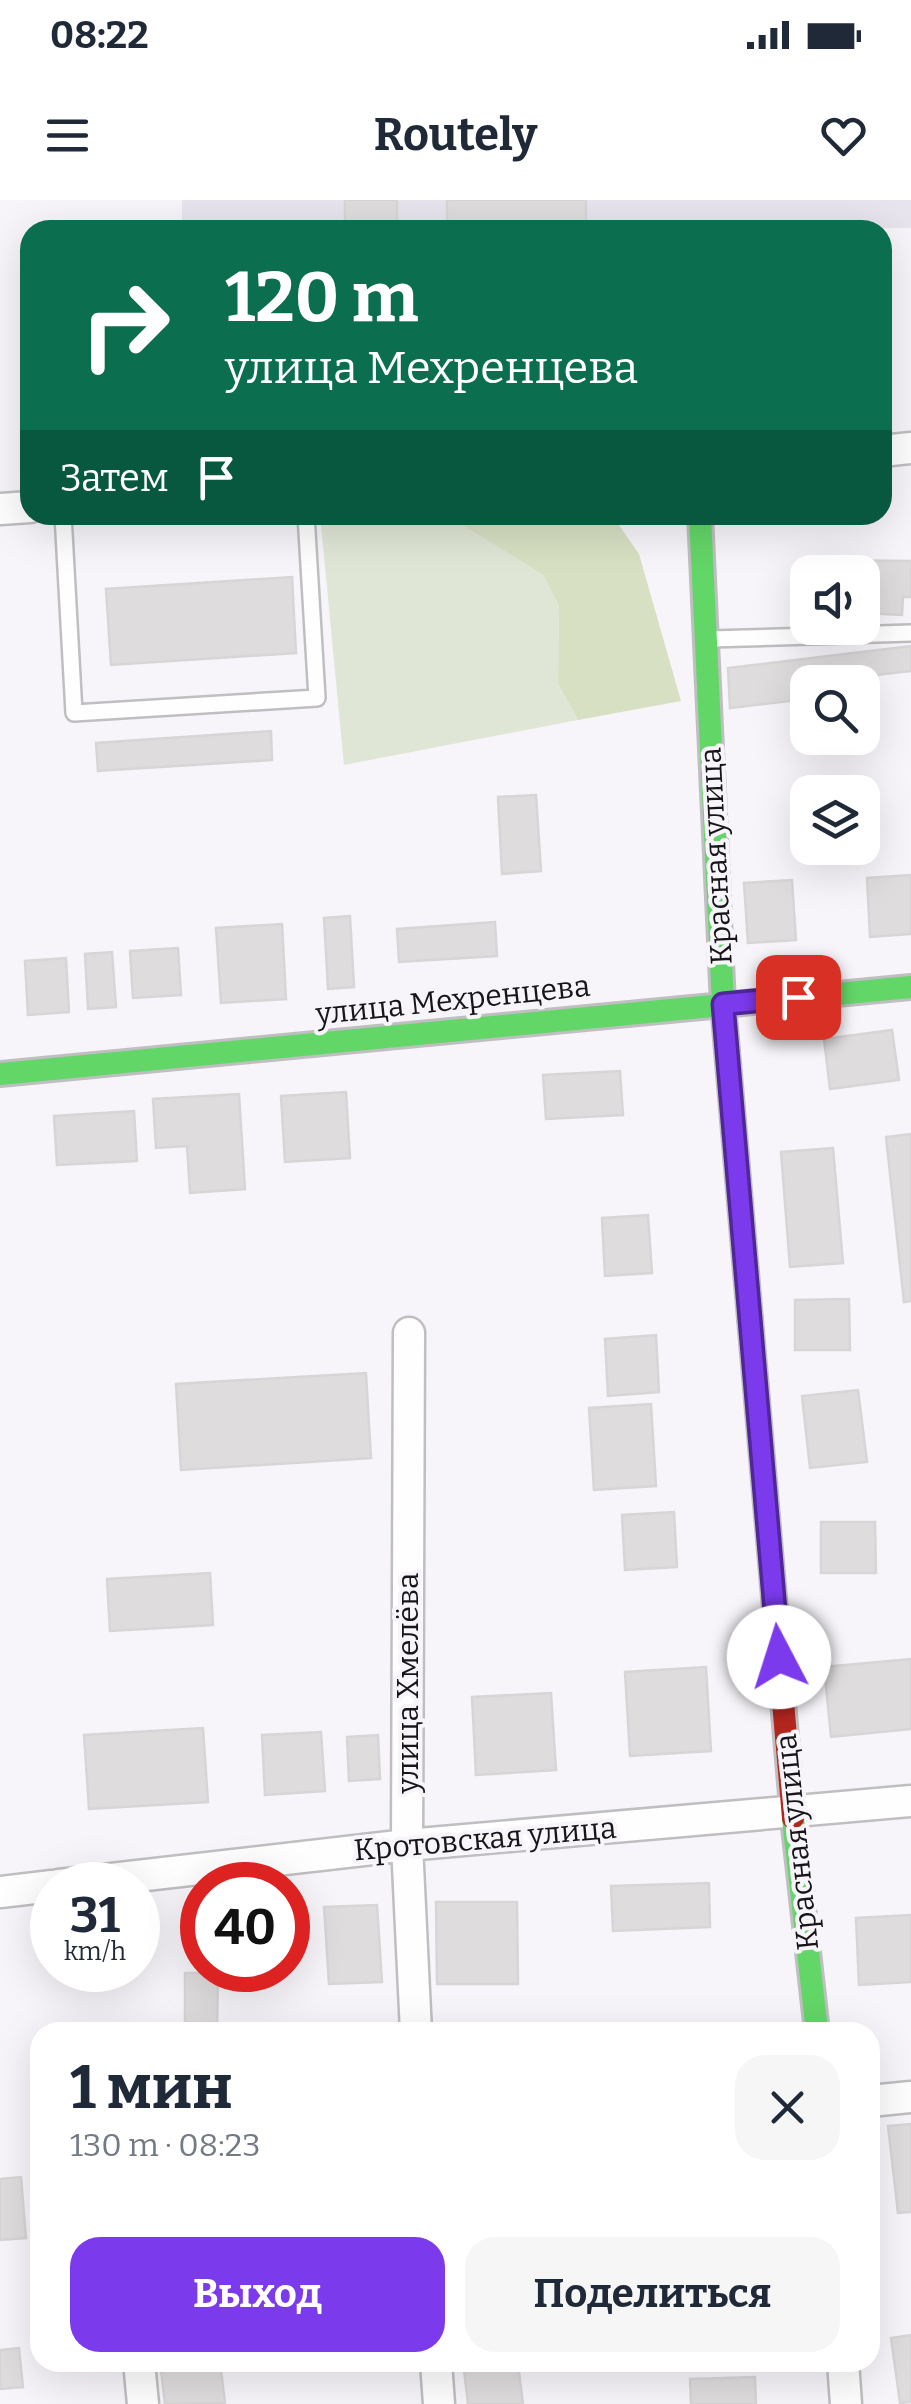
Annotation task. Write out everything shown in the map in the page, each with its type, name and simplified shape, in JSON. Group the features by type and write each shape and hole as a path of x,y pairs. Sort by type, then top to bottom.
{"street":[{"name":"Красная улица","path":"700,525 723,1004 792,1811 816,2022"},
{"name":"улица Мехренцева","path":"0,1074 911,987"},
{"name":"улица Хмелёва","path":"409,1334 407,1845 416,2022"},
{"name":"Кротовская улица","path":"160,1873 407,1845 911,1801"},
{"name":"Кротовская улица","path":"0,1892 30,1888"},
{"path":"880,2100 911,2097"},
{"path":"141,2372 143,2404"},
{"path":"437,2372 439,2404"},
{"path":"844,2372 846,2404"}],"lane":[{"path":"64,525 74,712 317,698 307,525"},
{"path":"706,639 911,632"}],"shaded area":[{"path":"182,200 911,200 911,228 892,228 892,220 182,220"}],"green space":[{"path":"321,525 464,525 543,575 559,606 558,684 578,720 344,765"},
{"path":"463,525 619,525 639,554 681,701 578,720 558,684 559,606 543,575"}],"building":[{"path":"345,200 397,200 397,220 345,220"},
{"path":"447,200 586,200 586,220 447,220"},
{"path":"880,561 911,561 911,597 903,597 902,615 880,614"},
{"path":"292,577 296,653 111,665 106,589"},
{"path":"911,646 911,671 880,675 880,665 790,665 790,701 730,708 728,668"},
{"path":"271,731 272,760 98,771 96,743"},
{"path":"536,795 541,871 502,874 498,797"},
{"path":"911,875 911,934 870,937 867,878"},
{"path":"792,880 796,940 748,943 744,883"},
{"path":"350,916 354,987 328,989 324,918"},
{"path":"495,922 497,956 399,962 397,929"},
{"path":"282,924 286,999 221,1003 216,928"},
{"path":"178,948 181,995 133,998 130,951"},
{"path":"112,952 116,1007 88,1009 85,954"},
{"path":"66,958 69,1012 28,1015 25,961"},
{"path":"892,1030 899,1080 830,1089 824,1039"},
{"path":"620,1071 623,1115 546,1119 543,1075"},
{"path":"346,1092 350,1158 285,1162 281,1096"},
{"path":"239,1094 245,1189 190,1193 187,1146 156,1148 153,1099"},
{"path":"134,1111 137,1161 57,1165 54,1116"},
{"path":"911,1134 911,1301 904,1302 886,1137"},
{"path":"833,1148 843,1263 790,1267 781,1152"},
{"path":"648,1215 652,1273 605,1276 602,1218"},
{"path":"849,1299 850,1350 795,1350 795,1300"},
{"path":"656,1335 659,1392 608,1396 605,1339"},
{"path":"366,1373 371,1458 181,1470 176,1384"},
{"path":"858,1390 867,1462 810,1468 802,1396"},
{"path":"651,1404 656,1486 594,1490 589,1408"},
{"path":"674,1512 677,1567 625,1570 622,1515"},
{"path":"821,1522 875,1522 876,1573 821,1573"},
{"path":"210,1573 213,1625 110,1631 107,1579"},
{"path":"911,1659 911,1729 831,1737 824,1667"},
{"path":"706,1667 711,1751 630,1756 625,1672"},
{"path":"551,1693 556,1770 476,1775 472,1697"},
{"path":"203,1728 208,1802 89,1809 84,1735"},
{"path":"321,1732 325,1791 265,1795 262,1735"},
{"path":"378,1735 380,1779 349,1781 347,1737"},
{"path":"709,1883 710,1927 613,1931 611,1886"},
{"path":"436,1902 517,1902 518,1984 437,1984"},
{"path":"377,1905 382,1982 329,1984 324,1907"},
{"path":"911,1915 911,1982 859,1985 856,1918"},
{"path":"185,1992 218,1992 217,2022 185,2022"},
{"path":"911,2124 911,2212 898,2213 888,2126"},
{"path":"21,2177 26,2238 0,2240 0,2179"},
{"path":"911,2335 911,2402 900,2403 891,2338"},
{"path":"19,2348 23,2387 0,2389 0,2350"},
{"path":"161,2372 221,2372 225,2403 165,2404"},
{"path":"464,2372 519,2372 523,2404 468,2404"},
{"path":"755,2377 756,2404 691,2404 690,2379"}],"traffic: fast":[{"path":"700,525 723,1004 750,1319"},
{"path":"0,1074 911,987"},
{"path":"793,1818 816,2022"}],"traffic: jam":[{"path":"750,1319 793,1818"}],"route":[{"path":"779,1657 723,1004 798,997"}]}
